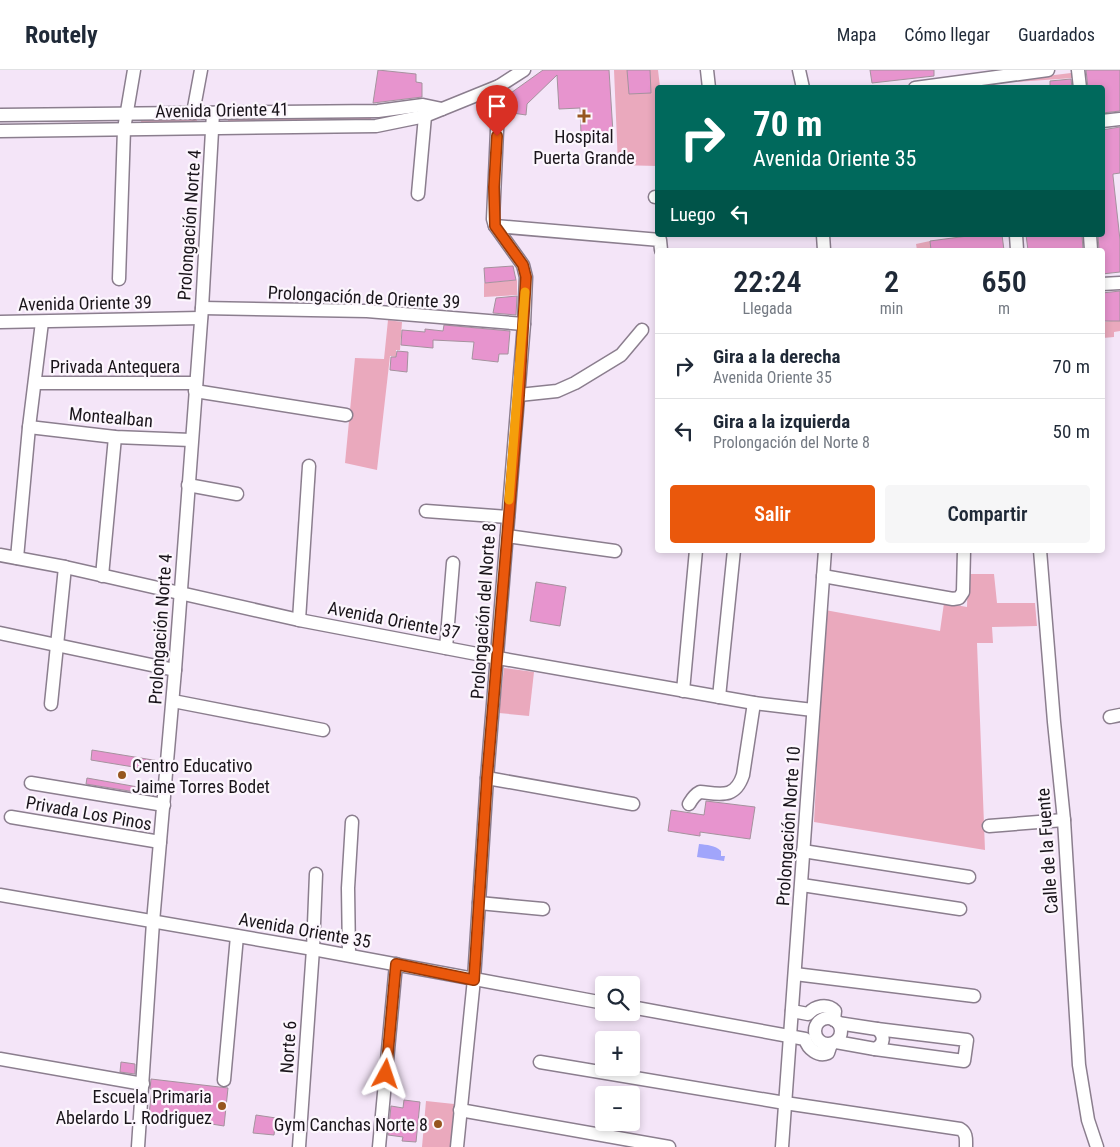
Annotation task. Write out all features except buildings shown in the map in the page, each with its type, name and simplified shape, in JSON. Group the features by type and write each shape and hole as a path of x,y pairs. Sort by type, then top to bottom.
{"street":[{"path":"118,279 124,129 134,70"},
{"path":"193,113 201,70"},
{"path":"707,70 709,85"},
{"path":"799,70 802,85"},
{"path":"962,85 1009,82 1048,70"},
{"path":"1078,70 1080,85"},
{"name":"Avenida Oriente 41","path":"0,115 442,109 499,86 517,72"},
{"path":"499,86 494,187 495,226 660,240 661,248"},
{"path":"418,194 424,110"},
{"name":"Avenida Oriente 41","path":"0,131 376,126 424,110"},
{"name":"Prolongación Norte 4","path":"138,1147 152,922 173,701 196,387 213,112"},
{"path":"1105,121 1120,119"},
{"name":"Prolongación del Norte 8","path":"457,1147 474,980 487,778 519,395 526,277 523,265 495,226"},
{"path":"1105,284 1120,283"},
{"name":"Prolongación de Oriente 39","path":"201,313 367,311 524,324"},
{"name":"Avenida Oriente 39","path":"0,322 42,322 201,313"},
{"path":"17,558 29,427 42,322"},
{"path":"519,395 558,392 621,355 642,330"},
{"name":"Privada Antequera","path":"35,383 196,387 346,415"},
{"name":"Montealban","path":"29,427 115,437 191,440"},
{"path":"102,576 115,437"},
{"path":"299,620 309,466"},
{"path":"188,485 237,494"},
{"path":"426,511 508,517"},
{"path":"506,536 615,551"},
{"path":"683,691 696,553"},
{"path":"719,697 734,553"},
{"name":"Prolongación Norte 10","path":"782,1147 825,553"},
{"path":"823,576 953,600 959,598 963,592 964,553"},
{"name":"Calle de la Fuente","path":"1040,553 1064,820 1079,1065 1088,1120 1097,1147"},
{"name":"Avenida Oriente 37","path":"0,555 299,620 498,658 754,703 813,710"},
{"path":"446,648 452,563"},
{"path":"51,704 64,568"},
{"path":"0,633 175,670"},
{"path":"173,701 323,730"},
{"path":"689,804 693,796 700,792 723,794 735,790 740,784 754,703"},
{"path":"487,778 633,804"},
{"path":"31,784 164,805"},
{"name":"Privada Los Pinos","path":"12,817 160,842"},
{"path":"989,826 1064,820"},
{"path":"349,955 348,888 352,822"},
{"path":"804,851 969,877"},
{"name":"Norte 6","path":"299,1147 313,949 316,874"},
{"path":"802,885 960,910"},
{"name":"Avenida Oriente 35","path":"0,895 349,955 474,980 595,1000"},
{"path":"479,903 543,909"},
{"path":"224,1080 237,936"},
{"path":"379,1147 396,964"},
{"path":"795,974 974,996"},
{"path":"640,1010 805,1039 811,1049 821,1054 828,1052 840,1036 841,1031 836,1021 835,1011 829,1007 817,1007 808,1014 792,1011"},
{"path":"830,1018 836,1021 876,1029 966,1040 964,1061 833,1043 826,1044 819,1041 816,1038 815,1030 818,1022 830,1018"},
{"path":"875,1049 880,1046 883,1039 882,1033 876,1029"},
{"path":"0,1059 143,1084"},
{"path":"540,1062 785,1104 960,1129 966,1137 966,1147"},
{"path":"460,1110 669,1147"}],"shaded area":[{"path":"614,70 658,70 660,85 655,85 655,166 618,165"},
{"path":"1071,73 1073,78 1015,82 1014,80"},
{"path":"371,118 371,120 308,122 228,121 228,119"},
{"path":"118,119 118,121 0,122 0,120"},
{"path":"141,119 197,119 197,122 141,122"},
{"path":"930,241 931,248 917,248 916,244"},
{"path":"517,280 517,295 484,297 484,283"},
{"path":"388,320 402,322 400,350 396,350 396,357 390,356 377,470 345,463 355,358 384,359"},
{"path":"1120,320 1120,331 1114,332 1114,337 1105,338 1105,322"},
{"path":"968,574 994,574 997,603 1035,603 1037,626 992,627 993,643 977,643 985,850 814,822 825,610 940,631 944,603 967,607"},
{"path":"504,668 534,672 529,716 499,713"},
{"name":"Gym Canchas Norte 8","path":"426,1101 454,1104 451,1147 422,1147"}],"water":[{"path":"699,844 719,849 721,856 725,856 724,861 697,857"}],"slow traffic":[{"path":"509,500 519,395 525,292"}],"place":[{"name":"Hospital Puerta Grande","path":"584,116"},
{"name":"Centro Educativo Jaime Torres Bodet","path":"122,775"},
{"name":"Escuela Primaria Abelardo L. Rodriguez","path":"222,1106"},
{"name":"Gym Canchas Norte 8","path":"438,1124"}],"route":[{"path":"386,1074 396,964 474,980 487,778 519,395 526,277 523,265 495,226 493,218 497,136"}]}
